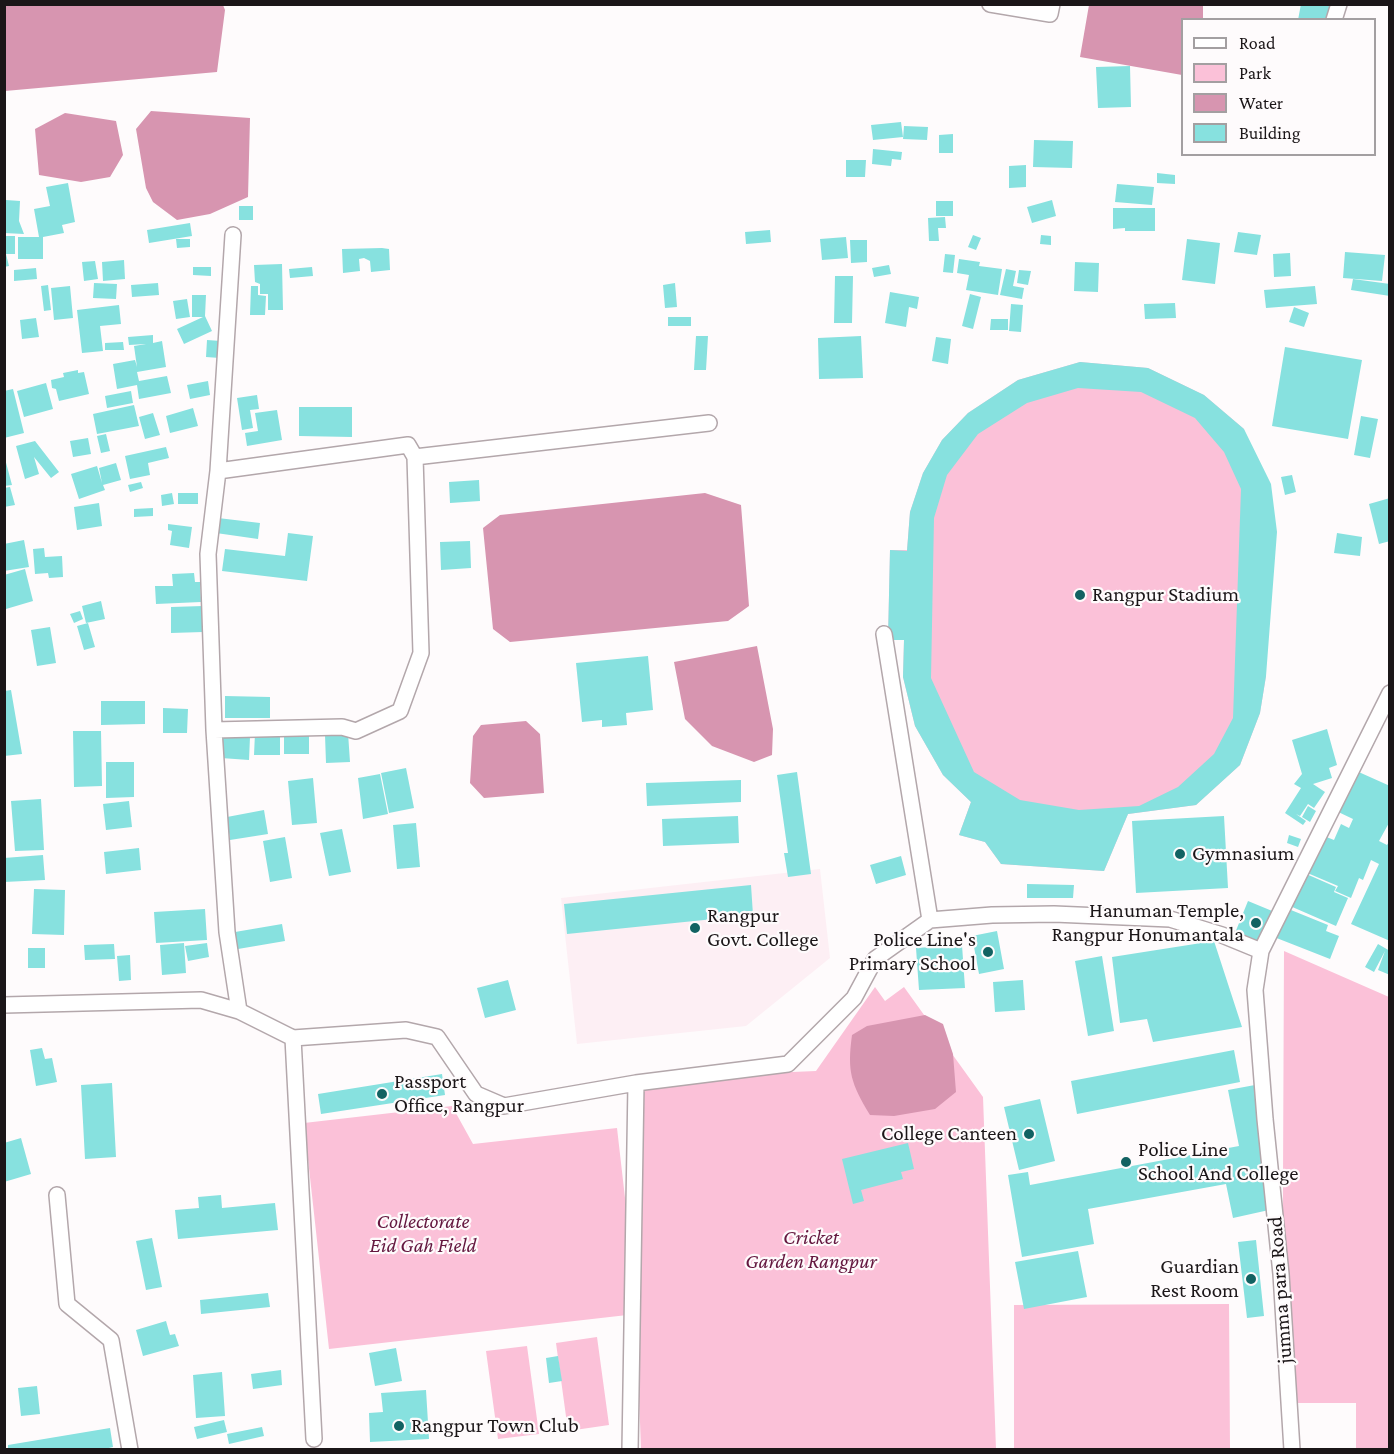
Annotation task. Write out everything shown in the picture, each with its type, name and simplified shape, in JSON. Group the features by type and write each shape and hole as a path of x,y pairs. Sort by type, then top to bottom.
{"street":[{"path":"990,4 1050,14 1052,4"},
{"path":"233,235 218,471 208,554 214,730 227,932 239,1011"},
{"path":"416,457 710,423"},
{"path":"214,730 342,727 356,731 400,711 421,653 416,457 408,446 218,471"},
{"path":"884,633 930,920"},
{"name":"jumma para Road","path":"1292,1449 1281,1274 1265,1119 1255,990 1261,951 1389,693"},
{"path":"4,1005 201,1000 239,1011 293,1038 406,1030 437,1037 476,1094 504,1107 636,1083 788,1064 854,998 875,959 930,920 992,915 1054,914 1170,919 1222,935 1261,951"},
{"path":"293,1038 314,1439"},
{"path":"630,1449 636,1083"},
{"path":"57,1195 67,1304 111,1340 130,1449"}],"shaded area":[{"name":"Rangpur Govt. College","path":"820,869 830,958 746,1026 577,1044 561,898"}],"green space":[{"name":"Rangpur Stadium","path":"1080,362 1148,368 1204,395 1244,429 1266,676 1260,713 1240,765 1196,805 1128,814 1104,871 1001,864 985,842 959,835 971,802 943,775 915,726 903,677 904,640 888,640 890,550 907,550 910,512 923,473 942,440 968,413 1018,380"},
{"path":"1284,951 1389,997 1389,1449 1356,1449 1356,1403 1282,1403"},
{"name":"Cricket Garden Rangpur","path":"875,987 885,1001 904,987 983,1097 996,1449 641,1449 636,1314 329,1349 304,1123 452,1106 473,1144 617,1128 635,1285 627,1079 816,1071"},
{"path":"1229,1304 1230,1449 1014,1449 1014,1305"},
{"path":"597,1337 609,1425 568,1431 556,1343"},
{"path":"527,1346 539,1434 498,1439 486,1351"}],"water":[{"path":"5,4 223,5 225,10 217,72 5,91"},
{"path":"1089,5 1203,5 1203,18 1181,18 1181,75 1080,57"},
{"path":"151,111 250,118 248,197 210,214 177,220 153,202 146,188 136,129"},
{"path":"65,113 116,121 123,155 110,177 81,182 39,175 35,129"},
{"path":"705,493 741,505 749,606 728,621 510,642 493,629 483,528 500,515"},
{"path":"757,646 773,729 772,755 754,762 712,746 685,719 674,662"},
{"path":"526,721 540,734 544,793 484,798 470,783 473,736 481,725"},
{"path":"925,1015 943,1024 953,1054 956,1092 935,1109 894,1116 870,1115 858,1094 852,1077 850,1059 852,1035 867,1026"}],"building":[{"path":"1301,4 1335,4 1332,18 1298,18"},
{"path":"1130,66 1131,107 1098,108 1096,67"},
{"path":"901,122 903,137 873,140 871,125"},
{"path":"904,126 928,127 927,140 903,139"},
{"path":"953,134 953,153 939,153 939,135"},
{"path":"1034,140 1073,141 1072,168 1033,167"},
{"path":"873,149 902,152 901,160 892,159 891,166 872,164"},
{"path":"846,160 866,160 865,177 846,177"},
{"path":"1026,165 1026,187 1009,188 1009,166"},
{"path":"1157,173 1175,175 1175,184 1157,183"},
{"path":"68,183 75,222 62,225 64,233 43,237 43,259 18,259 18,237 39,237 34,209 50,206 46,187"},
{"path":"1117,184 1154,187 1152,205 1115,202"},
{"path":"6,200 20,201 19,221 24,234 4,233"},
{"path":"1052,200 1056,216 1032,223 1027,207"},
{"path":"936,201 953,201 953,216 936,216"},
{"path":"239,206 253,206 253,220 239,220"},
{"path":"1113,208 1155,208 1155,231 1113,229"},
{"path":"945,217 946,228 938,228 939,241 929,241 928,218"},
{"path":"190,223 192,236 149,243 147,230"},
{"path":"770,230 771,242 746,244 745,232"},
{"path":"1238,232 1261,235 1257,255 1234,252"},
{"path":"973,235 981,238 976,250 968,247"},
{"path":"1041,235 1051,236 1051,245 1040,244"},
{"path":"4,236 15,236 15,254 6,254 9,266 4,267"},
{"path":"846,237 848,258 822,260 820,239"},
{"path":"176,239 190,239 190,247 177,248"},
{"path":"1187,239 1220,243 1215,284 1182,280"},
{"path":"850,240 867,240 867,262 851,263"},
{"path":"342,249 389,249 390,270 371,272 370,261 364,258 359,259 360,271 343,273"},
{"path":"1345,252 1385,255 1382,281 1343,278"},
{"path":"1290,253 1291,276 1274,277 1273,254"},
{"path":"945,254 955,255 953,273 943,272"},
{"path":"959,259 980,262 979,266 1002,269 998,295 966,290 969,275 957,273"},
{"path":"124,260 125,279 103,281 102,262"},
{"path":"95,261 98,279 84,281 82,262"},
{"path":"1075,262 1099,263 1098,292 1074,291"},
{"path":"282,264 283,310 268,310 268,294 260,294 260,284 255,282 254,265"},
{"path":"889,265 891,274 874,277 872,268"},
{"path":"193,267 211,267 211,276 193,275"},
{"path":"312,267 313,276 290,278 289,269"},
{"path":"36,268 37,279 14,281 14,270"},
{"path":"1006,269 1016,271 1013,286 1024,288 1022,299 1000,295"},
{"path":"1019,270 1031,271 1028,285 1017,283"},
{"path":"835,276 853,276 852,323 834,323"},
{"path":"1353,279 1390,284 1390,296 1351,290"},
{"path":"94,283 117,284 116,299 93,298"},
{"path":"158,283 159,295 132,297 131,285"},
{"path":"675,283 677,307 665,308 663,285"},
{"path":"48,285 51,310 44,311 41,286"},
{"path":"70,286 73,318 54,320 51,288"},
{"path":"251,286 258,286 258,295 266,296 265,315 250,315"},
{"path":"1315,286 1317,304 1266,308 1264,290"},
{"path":"890,292 919,297 917,309 909,307 906,327 885,323"},
{"path":"970,294 981,297 973,329 962,326"},
{"path":"192,295 206,295 205,316 212,331 184,344 177,329 203,317 192,317"},
{"path":"187,299 190,317 176,319 173,301"},
{"path":"1175,303 1176,318 1145,319 1144,304"},
{"path":"1011,304 1023,305 1021,332 1009,331"},
{"path":"119,305 121,324 100,326 103,351 82,353 77,310"},
{"path":"1294,307 1309,313 1304,327 1289,322"},
{"path":"668,317 691,317 691,326 668,326"},
{"path":"36,318 39,337 22,339 20,320"},
{"path":"991,319 1008,319 1008,330 990,330"},
{"path":"153,335 153,343 162,341 166,367 137,372 139,381 167,376 171,393 139,399 137,385 117,389 113,364 135,360 137,367 134,346 146,344 129,345 128,337"},
{"path":"696,336 708,336 706,370 694,370"},
{"path":"861,336 863,378 819,379 818,338"},
{"path":"936,337 951,339 948,364 932,361"},
{"path":"207,340 221,341 220,358 206,357"},
{"path":"123,342 124,350 105,350 105,343"},
{"path":"1285,347 1362,360 1348,439 1272,426"},
{"path":"1080,362 1148,368 1204,395 1244,429 1271,484 1277,532 1266,676 1260,713 1240,765 1196,805 1128,814 1104,871 1001,864 985,842 959,835 971,802 943,775 915,726 903,677 904,640 888,640 890,550 907,551 910,512 923,473 942,440 968,413 1018,380","holes":["1078,388 1141,392 1195,418 1224,452 1241,489 1233,718 1214,754 1178,787 1139,806 1079,810 1020,800 974,772 931,678 934,518 947,475 978,434 1027,403"]},
{"path":"78,370 78,373 84,372 89,394 59,401 56,389 52,388 51,380 64,377 63,373"},
{"path":"208,381 210,395 190,399 187,385"},
{"path":"46,383 53,409 24,417 17,391"},
{"path":"13,389 24,433 4,438 4,391"},
{"path":"131,391 133,403 107,408 105,396"},
{"path":"257,395 259,409 250,410 253,428 242,430 237,398"},
{"path":"134,405 139,426 97,434 93,414"},
{"path":"299,407 352,407 352,437 299,436"},
{"path":"193,408 198,426 170,433 166,416"},
{"path":"277,410 282,440 247,446 245,433 258,431 255,413"},
{"path":"153,413 160,435 145,439 139,417"},
{"path":"1361,416 1378,419 1370,458 1354,455"},
{"path":"106,434 110,451 101,453 97,436"},
{"path":"88,438 91,454 73,457 70,441"},
{"path":"35,441 59,472 51,478 34,457 39,474 25,479 16,446"},
{"path":"166,447 169,458 148,463 150,475 130,479 125,456"},
{"path":"4,455 12,485 4,486"},
{"path":"116,463 121,480 103,485 105,490 79,499 71,474 97,466 102,483 99,468"},
{"path":"1292,475 1296,492 1285,495 1281,477"},
{"path":"479,480 480,501 450,503 449,482"},
{"path":"141,482 143,488 130,492 128,485"},
{"path":"10,487 15,505 4,507 4,488"},
{"path":"172,493 174,504 162,506 161,495"},
{"path":"178,493 198,493 198,504 178,504"},
{"path":"1390,498 1390,541 1379,544 1369,504"},
{"path":"99,503 102,526 77,530 74,507"},
{"path":"153,508 153,516 134,517 134,509"},
{"path":"218,518 260,523 258,539 216,533"},
{"path":"168,524 192,527 189,548 170,545 172,531 168,530"},
{"path":"288,533 313,536 307,581 222,571 225,549 285,556"},
{"path":"1337,533 1362,537 1360,556 1334,553"},
{"path":"24,540 29,567 4,571 4,544"},
{"path":"470,541 471,568 441,570 440,542"},
{"path":"44,548 45,557 62,556 63,577 49,578 48,573 35,574 33,549"},
{"path":"25,569 33,601 6,609 4,575"},
{"path":"194,573 195,582 200,582 201,602 156,604 155,586 173,586 172,574"},
{"path":"101,601 105,619 86,623 82,606"},
{"path":"203,606 203,632 171,633 171,607"},
{"path":"80,611 83,619 74,623 70,614"},
{"path":"88,623 95,647 84,650 77,626"},
{"path":"50,627 56,663 37,666 31,630"},
{"path":"648,656 653,710 626,713 627,725 602,727 602,720 582,722 576,663"},
{"path":"11,690 22,754 4,756 4,691"},
{"path":"225,696 270,697 270,718 225,718"},
{"path":"101,701 145,701 145,724 101,725"},
{"path":"163,708 188,709 187,733 163,733"},
{"path":"1327,729 1337,765 1329,768 1332,778 1313,784 1325,792 1314,808 1308,804 1300,816 1296,814 1306,821 1303,825 1285,813 1301,788 1294,784 1302,774 1292,740"},
{"path":"309,730 309,754 284,754 284,731"},
{"path":"73,731 101,731 102,786 74,787"},
{"path":"255,733 280,733 280,755 254,755"},
{"path":"348,733 350,762 326,763 325,735"},
{"path":"222,735 250,737 249,760 221,758"},
{"path":"106,762 134,762 134,797 106,798"},
{"path":"406,768 414,808 389,813 381,773"},
{"path":"1352,769 1390,786 1390,821 1379,841 1387,845 1390,840 1390,941 1351,924 1379,864 1371,860 1363,880 1359,878 1351,898 1335,891 1338,886 1305,872 1324,836 1334,840 1341,824 1349,828 1353,819 1332,809"},
{"path":"797,772 811,874 788,877 784,853 788,853 777,775"},
{"path":"380,774 388,814 363,819 358,778"},
{"path":"313,778 317,823 292,825 288,781"},
{"path":"741,780 741,802 647,806 646,783"},
{"path":"41,799 44,850 15,851 11,801"},
{"path":"129,801 132,827 106,830 103,804"},
{"path":"1308,806 1316,811 1310,822 1302,817"},
{"path":"264,810 268,834 230,840 227,817"},
{"path":"738,816 739,843 663,846 662,819"},
{"name":"Gymnasium","path":"1224,816 1228,888 1136,893 1132,821"},
{"path":"416,823 420,867 397,869 393,825"},
{"path":"342,829 351,872 329,876 320,833"},
{"path":"1289,835 1301,839 1298,847 1287,843"},
{"path":"285,837 292,878 270,882 263,841"},
{"path":"139,848 141,870 106,874 104,852"},
{"path":"43,855 45,880 4,882 4,858"},
{"path":"901,856 906,875 876,884 870,865"},
{"path":"1304,873 1336,887 1334,892 1348,898 1336,926 1290,906"},
{"path":"1027,884 1074,885 1073,898 1027,898"},
{"path":"751,885 753,915 567,934 564,904"},
{"path":"34,889 65,890 64,935 32,934"},
{"name":"Hanuman Temple, Rangpur Honumantala","path":"1248,901 1277,913 1264,945 1235,933"},
{"path":"1286,908 1328,925 1326,931 1339,936 1330,959 1274,937"},
{"path":"205,909 207,940 156,943 154,912"},
{"path":"282,924 285,941 238,949 235,932"},
{"name":"Police Line's Primary School","path":"997,931 1004,969 979,974 972,936"},
{"path":"1214,941 1242,1027 1153,1042 1147,1019 1120,1023 1112,957"},
{"path":"184,943 186,973 162,975 160,945"},
{"path":"207,943 209,957 188,961 185,946"},
{"path":"114,944 115,959 85,960 84,945"},
{"path":"1378,944 1390,951 1390,975 1378,970 1385,951 1374,972 1365,967"},
{"path":"962,945 965,988 919,990 916,948"},
{"path":"28,948 45,948 45,968 28,968"},
{"path":"130,955 131,980 119,981 117,956"},
{"path":"1102,956 1114,1031 1088,1036 1075,961"},
{"path":"508,980 516,1010 485,1018 477,988"},
{"path":"1023,980 1025,1010 995,1012 993,982"},
{"path":"42,1048 45,1059 52,1058 57,1082 36,1086 30,1050"},
{"path":"1234,1050 1240,1082 1077,1114 1071,1081"},
{"name":"Passport Office, Rangpur","path":"442,1074 445,1095 321,1114 318,1094"},
{"path":"112,1083 116,1157 85,1159 81,1085"},
{"path":"1255,1085 1278,1208 1233,1218 1226,1184 1088,1209 1094,1244 1022,1257 1008,1175 1028,1172 1030,1185 1239,1146 1228,1090"},
{"name":"College Canteen","path":"1040,1099 1055,1161 1019,1170 1004,1107"},
{"path":"21,1138 31,1174 4,1182 4,1143"},
{"path":"908,1143 914,1169 901,1172 903,1179 861,1190 864,1201 853,1204 842,1159"},
{"path":"221,1195 222,1208 275,1203 278,1230 178,1239 175,1210 199,1208 198,1197"},
{"path":"152,1238 162,1287 146,1290 136,1241"},
{"name":"Guardian Rest Room","path":"1256,1240 1264,1316 1247,1318 1238,1242"},
{"path":"1078,1251 1087,1297 1024,1309 1015,1262"},
{"path":"268,1293 270,1307 201,1314 200,1300"},
{"path":"166,1321 170,1335 175,1334 179,1346 143,1356 136,1330"},
{"path":"396,1348 402,1381 375,1386 369,1353"},
{"path":"558,1356 562,1381 549,1383 546,1358"},
{"path":"281,1370 282,1385 253,1389 251,1374"},
{"path":"222,1372 225,1416 196,1418 193,1375"},
{"path":"37,1386 40,1414 21,1416 18,1388"},
{"name":"Rangpur Town Club","path":"426,1390 429,1439 370,1442 369,1413 383,1412 381,1393"},
{"path":"224,1420 227,1432 197,1439 194,1427"},
{"path":"262,1427 264,1436 229,1444 227,1434"},
{"path":"110,1428 113,1447 100,1450 8,1450 8,1445"}],"place":[{"name":"Rangpur Stadium","path":"1080,595"},
{"name":"Gymnasium","path":"1180,854"},
{"name":"Hanuman Temple, Rangpur Honumantala","path":"1256,923"},
{"name":"Rangpur Govt. College","path":"695,928"},
{"name":"Police Line's Primary School","path":"988,952"},
{"name":"Passport Office, Rangpur","path":"382,1094"},
{"name":"College Canteen","path":"1029,1134"},
{"name":"Police Line School And College","path":"1126,1162"},
{"name":"Guardian Rest Room","path":"1251,1279"},
{"name":"Rangpur Town Club","path":"399,1426"}],"park label":[{"name":"Collectorate Eid Gah Field","path":"423,1234"}]}
